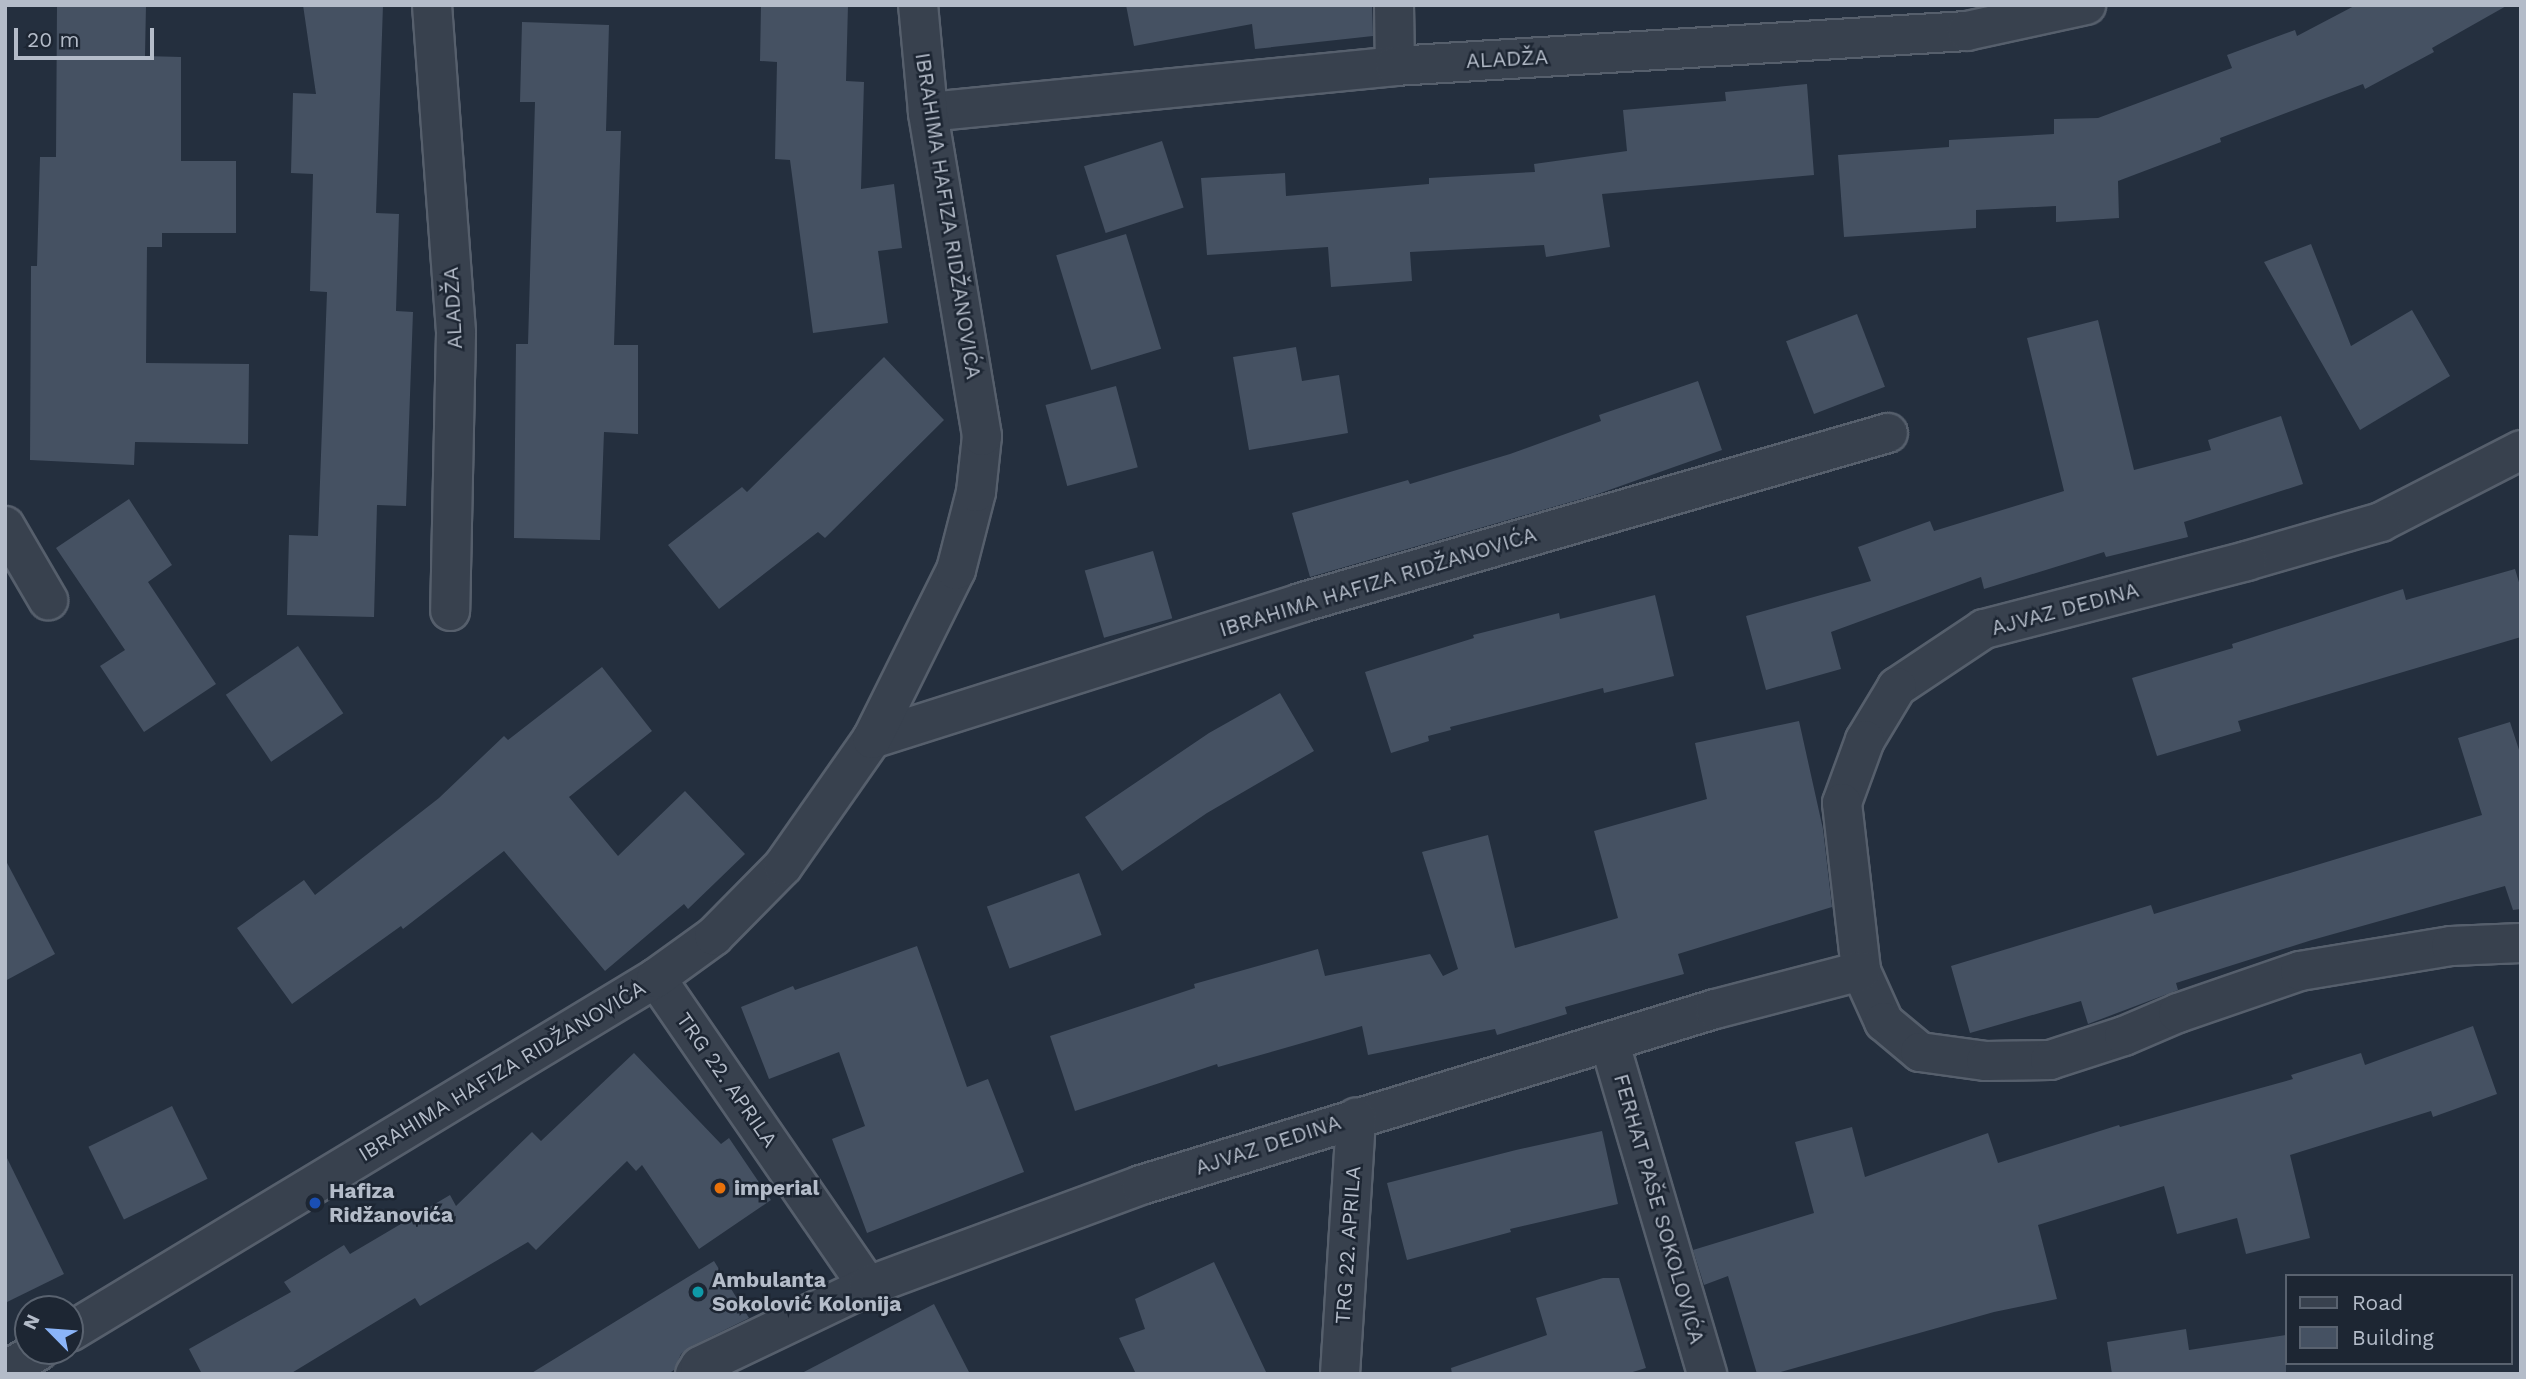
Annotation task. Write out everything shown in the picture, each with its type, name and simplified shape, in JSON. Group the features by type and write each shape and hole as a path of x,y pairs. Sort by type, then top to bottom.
{"street":[{"name":"ALADŽA","path":"432,5 457,333 450,611"},
{"name":"IBRAHIMA HAFIZA RIDŽANOVIĆA","path":"84,1324 656,978 714,936 783,866 872,739 956,570 976,492 982,436 928,112 918,5"},
{"path":"1394,5 1395,66"},
{"name":"ALADŽA","path":"928,112 1395,66 1967,31 2086,5"},
{"name":"IBRAHIMA HAFIZA RIDŽANOVIĆA","path":"872,739 1300,603 1888,433"},
{"name":"AJVAZ DEDINA","path":"2521,450 2381,522 2248,561 1984,629 1897,687 1866,740 1842,803 1861,971 1884,1022 1920,1052 1986,1061 2050,1060 2300,971 2451,946 2521,943"},
{"path":"5,526 48,600"},
{"name":"AJVAZ DEDINA","path":"695,1374 700,1366 868,1286 1141,1185 1356,1117 1610,1044 1715,1009 1861,971"},
{"name":"TRG 22. APRILA","path":"656,978 868,1286"},
{"name":"FERHAT PAŠE SOKOLOVIĆA","path":"1610,1044 1707,1374"},
{"name":"TRG 22. APRILA","path":"1340,1374 1356,1117"}],"building":[{"path":"57,5 146,5 145,56 181,57 181,161 236,161 236,233 162,233 162,247 147,247 146,363 249,364 248,444 135,442 134,465 30,460 31,266 37,266 40,157 56,157"},
{"path":"303,5 383,5 376,213 399,214 396,311 413,312 406,506 377,505 374,617 287,615 289,535 318,536 327,292 310,291 313,174 291,173 293,93 316,94"},
{"path":"761,5 848,5 846,81 864,82 861,189 894,184 902,248 878,251 888,323 813,333 790,160 775,159 777,62 760,61"},
{"path":"1126,5 1372,5 1373,36 1255,49 1252,24 1134,46"},
{"path":"2356,5 2508,5 2432,48 2434,52 2365,89 2363,84 2220,138 2221,142 2118,181 2119,218 2056,222 2056,206 1976,210 1976,228 1844,237 1838,155 1949,147 1949,140 2054,134 2054,119 2098,118 2232,68 2227,55 2295,30 2297,36"},
{"path":"522,22 609,25 606,131 621,131 614,345 638,345 638,434 604,432 600,540 514,538 516,344 528,344 535,102 520,102"},
{"path":"1807,84 1814,175 1602,194 1610,247 1546,257 1544,245 1410,252 1412,281 1331,287 1328,247 1207,255 1201,178 1285,173 1286,196 1429,184 1429,178 1535,172 1534,164 1627,151 1623,110 1726,101 1725,92"},
{"path":"1162,141 1184,208 1106,233 1084,166"},
{"path":"1126,234 1161,349 1091,370 1056,255"},
{"path":"2311,244 2351,346 2412,310 2450,376 2360,430 2264,262"},
{"path":"1857,314 1885,387 1814,414 1786,341"},
{"path":"2098,320 2134,470 2211,450 2208,440 2281,416 2303,484 2184,522 2188,537 2106,557 2104,552 1984,589 1981,577 1831,632 1841,669 1766,690 1746,616 1871,581 1858,547 1930,521 1934,531 2064,491 2027,338"},
{"path":"1296,347 1302,381 1339,375 1348,433 1249,450 1233,357"},
{"path":"884,357 944,420 825,538 818,532 719,609 668,545 742,487 747,492"},
{"path":"1698,381 1722,450 1595,495 1310,577 1292,513 1408,480 1410,484 1510,454 1601,421 1599,415"},
{"path":"1116,386 1138,467 1067,486 1045,405"},
{"path":"129,499 172,565 148,582 216,684 144,732 100,666 125,650 56,548"},
{"path":"1153,551 1172,618 1104,638 1085,571"},
{"path":"2515,569 2521,589 2521,637 2238,721 2241,731 2157,756 2132,678 2233,648 2232,644 2403,589 2406,600"},
{"path":"1655,595 1674,676 1604,693 1603,688 1450,727 1451,730 1428,736 1429,741 1391,753 1365,672 1474,638 1473,635 1559,613 1560,619"},
{"path":"298,646 343,713 271,762 226,695"},
{"path":"602,667 652,731 569,797 618,856 685,791 745,854 688,909 684,904 605,971 504,851 403,929 401,926 292,1004 237,928 304,880 315,895 439,798 504,736 508,740"},
{"path":"1280,693 1314,751 1207,813 1122,871 1085,817 1209,733"},
{"path":"1799,721 1823,829 1832,907 1678,954 1684,974 1565,1007 1567,1014 1497,1035 1495,1029 1368,1055 1362,1026 1218,1067 1217,1064 1075,1111 1050,1036 1195,988 1194,984 1318,949 1325,976 1430,954 1443,976 1458,969 1422,852 1488,835 1515,948 1618,918 1594,831 1707,799 1695,743"},
{"path":"2510,722 2521,756 2521,909 2513,910 2505,886 2312,940 2176,983 2178,990 2088,1024 2081,1001 1970,1033 1951,966 2151,905 2154,914 2482,815 2458,738"},
{"path":"5,859 55,954 5,981"},
{"path":"1079,873 1102,935 1009,969 987,907"},
{"path":"917,946 967,1087 988,1079 1024,1172 867,1233 832,1139 865,1126 839,1052 769,1079 741,1007 793,986 795,990"},
{"path":"2473,1026 2497,1094 2433,1117 2431,1111 2290,1155 2310,1238 2246,1254 2237,1218 2177,1234 2164,1186 2038,1225 2057,1299 1994,1312 1774,1374 1757,1374 1728,1276 1704,1285 1693,1250 1814,1213 1795,1142 1852,1127 1865,1177 1988,1133 1998,1163 2119,1125 2120,1127 2293,1079 2291,1075 2361,1053 2365,1065"},
{"path":"634,1053 721,1144 729,1138 771,1200 699,1249 642,1165 636,1171 627,1161 536,1250 528,1242 420,1306 415,1298 290,1374 202,1374 189,1349 291,1292 284,1282 344,1245 350,1254 450,1195 456,1206 532,1132 541,1141"},
{"path":"172,1106 208,1179 124,1220 88,1147"},
{"path":"1602,1131 1618,1204 1510,1229 1511,1232 1407,1260 1387,1183"},
{"path":"5,1154 64,1274 21,1295 14,1295 14,1299 5,1303"},
{"name":"Ambulanta Sokolović Kolonija","path":"714,1261 749,1318 690,1347 681,1354 674,1370 668,1374 530,1374"},
{"path":"1214,1262 1267,1374 1136,1374 1119,1338 1145,1329 1135,1299"},
{"path":"1603,1278 1619,1278 1646,1368 1626,1374 1452,1374 1451,1368 1547,1335 1536,1298"},
{"path":"934,1304 970,1374 800,1374"},
{"path":"2186,1329 2189,1350 2284,1335 2286,1374 2112,1374 2107,1342"}],"place":[{"name":"imperial","path":"720,1188"},
{"name":"Hafiza Ridžanovića","path":"315,1203"},
{"name":"Ambulanta Sokolović Kolonija","path":"698,1292"}]}
